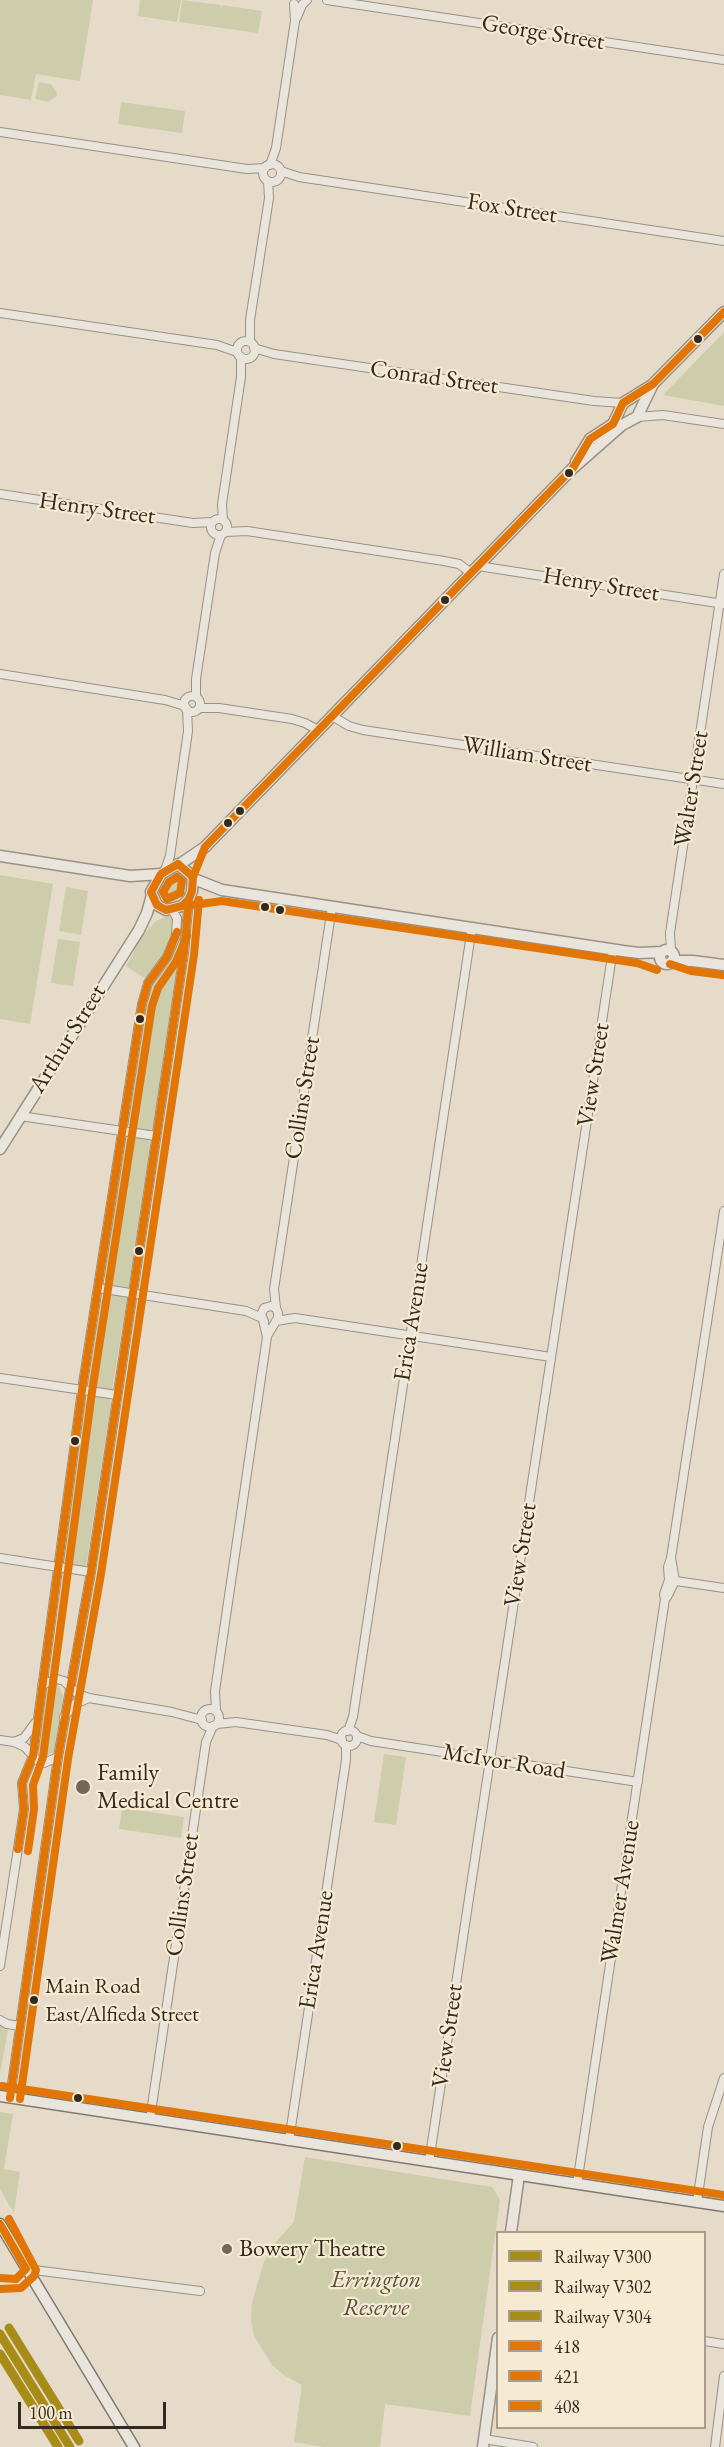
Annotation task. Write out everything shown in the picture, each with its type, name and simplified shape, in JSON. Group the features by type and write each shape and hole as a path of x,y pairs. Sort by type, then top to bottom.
{"street":[{"path":"151,894 163,872 172,843 295,21 300,2 322,0"},
{"name":"George Street","path":"327,0 724,60"},
{"name":"Fox Street","path":"0,132 724,241"},
{"path":"573,468 590,439 613,424 622,407 653,384 724,312"},
{"name":"Conrad Street","path":"0,313 622,407"},
{"path":"0,856 130,876 163,872 205,847 573,468 599,444 634,418 653,384"},
{"path":"622,407 633,400 663,415"},
{"path":"622,407 634,418 663,415 724,424"},
{"name":"Henry Street","path":"0,494 452,562 475,570 722,604"},
{"name":"Walter Street","path":"667,955 722,604 724,574"},
{"path":"0,674 292,719 318,730"},
{"name":"William Street","path":"332,716 363,730 724,784"},
{"path":"172,843 179,864 194,878 222,890 724,965"},
{"path":"205,847 196,863 190,897 184,953 91,1572 64,1717 21,2026 5,2097 724,2206"},
{"path":"0,1966 24,1809 22,1783 33,1756 82,1390 144,991 167,957 176,936 177,918 169,910 157,905 145,885 130,876"},
{"path":"169,910 182,906 190,897 222,890"},
{"name":"Arthur Street","path":"0,1149 139,930 147,913 151,894"},
{"name":"Collins Street","path":"265,1308 274,1289 332,907"},
{"name":"Arthur Street","path":"139,930 169,910"},
{"name":"Erica Avenue","path":"289,2141 472,927"},
{"name":"View Street","path":"429,2162 613,949"},
{"path":"20,1116 156,1136"},
{"name":"Walmer Avenue","path":"577,2184 665,1589 672,1580 668,1568 724,1211"},
{"path":"98,1288 246,1311 271,1306 295,1318"},
{"name":"Collins Street","path":"274,1289 277,1309"},
{"path":"262,1319 265,1308"},
{"path":"275,1321 278,1316 277,1309"},
{"path":"246,1311 268,1323 295,1318 551,1357"},
{"name":"Collins Street","path":"262,1319 267,1337"},
{"name":"Collins Street","path":"150,2119 210,1718 211,1693 214,1691 267,1337 275,1321"},
{"path":"0,1378 117,1395"},
{"path":"0,1558 91,1572"},
{"path":"672,1580 724,1588"},
{"name":"McIvor Road","path":"42,1685 57,1679 64,1681 78,1694 89,1698 638,1782"},
{"path":"64,1717 75,1704 89,1698"},
{"path":"14,1742 24,1738 36,1721"},
{"path":"0,1740 14,1742 25,1747 44,1763 58,1757"},
{"path":"0,2020 7,2024 21,2026"},
{"path":"697,2202 708,2127 724,2078"},
{"path":"512,2231 519,2175"},
{"path":"0,2224 134,2447"},
{"path":"26,2269 200,2291"},
{"path":"706,2341 724,2344"},
{"path":"496,2353 484,2443 533,2447"},
{"path":"714,2447 724,2376"}],"green space":[{"path":"0,0 93,0 80,81 36,74 31,100 0,95"},
{"path":"140,0 181,0 177,22 138,16"},
{"path":"182,0 221,5 221,11 222,5 262,11 258,33 179,22"},
{"path":"39,82 51,84 57,96 48,102 35,99"},
{"path":"121,102 185,111 182,133 118,124"},
{"path":"724,332 724,406 663,395"},
{"path":"0,875 53,884 30,1024 0,1019"},
{"path":"178,875 185,880 185,888 177,900 168,902 161,897 161,890 166,880"},
{"path":"66,887 88,891 81,935 59,931"},
{"path":"168,916 174,919 175,927 169,947 146,979 126,966 136,943 156,921"},
{"path":"181,920 183,920 182,936 153,1128 149,1132 132,1129 128,1123 149,990 179,937"},
{"path":"58,939 80,942 73,986 51,983"},
{"path":"131,1136 148,1138 150,1143 129,1286 126,1289 111,1287 106,1284 104,1276 124,1144"},
{"path":"108,1294 125,1296 127,1299 112,1391 90,1387 88,1384 101,1301"},
{"path":"92,1395 109,1398 111,1403 86,1567 65,1565 62,1561 85,1401"},
{"path":"58,1685 63,1695 59,1736 53,1753 44,1757 38,1747 42,1706 46,1691 50,1686"},
{"path":"384,1754 406,1757 396,1825 374,1822"},
{"path":"122,1808 184,1817 181,1838 119,1829"},
{"path":"0,2025 8,2030 0,2073"},
{"path":"0,2112 13,2114 4,2169 20,2172 14,2213 0,2189"},
{"name":"Errington Reserve","path":"305,2157 492,2187 500,2200 470,2416 385,2404 380,2447 323,2447 294,2442 302,2385 285,2376 272,2365 254,2336 251,2319 252,2302 264,2262 273,2245 294,2222"}],"rail line":[{"name":"V304","path":"9,2328 79,2441"},
{"name":"V300","path":"0,2334 70,2447"},
{"name":"V302","path":"0,2354 58,2447"}],"transit line":[{"name":"418","path":"193,877 205,847 573,468 590,439 613,424 623,403 653,384 724,312"},
{"name":"418","path":"178,864 193,877 192,891 189,899 182,906 166,910 157,905 151,892 161,874 178,864"},
{"name":"421","path":"177,877 182,881 180,893 167,899 163,892 169,882 177,877"},
{"name":"418","path":"10,2098 58,1757 91,1572 184,953 189,899"},
{"name":"421","path":"20,2099 68,1759 101,1574 194,955 199,900"},
{"name":"421","path":"193,905 222,901 637,963 657,970"},
{"name":"418","path":"18,1849 24,1809 22,1783 33,1756 82,1390 142,1004 148,983 167,957 177,932"},
{"name":"421","path":"28,1851 34,1809 33,1785 43,1757 92,1392 152,1006 158,988 176,962 187,936"},
{"name":"421","path":"670,964 691,971 723,975"},
{"name":"408","path":"2,2086 724,2195"},
{"name":"408","path":"0,2289 21,2288 34,2276 36,2270 9,2219"},
{"name":"418","path":"0,2224 26,2269 16,2279 0,2278"}],"place":[{"name":"Family Medical Centre","path":"83,1787"},
{"name":"Main Road East/Alfieda Street","path":"34,2000"},
{"name":"Bowery Theatre","path":"227,2249"}]}
